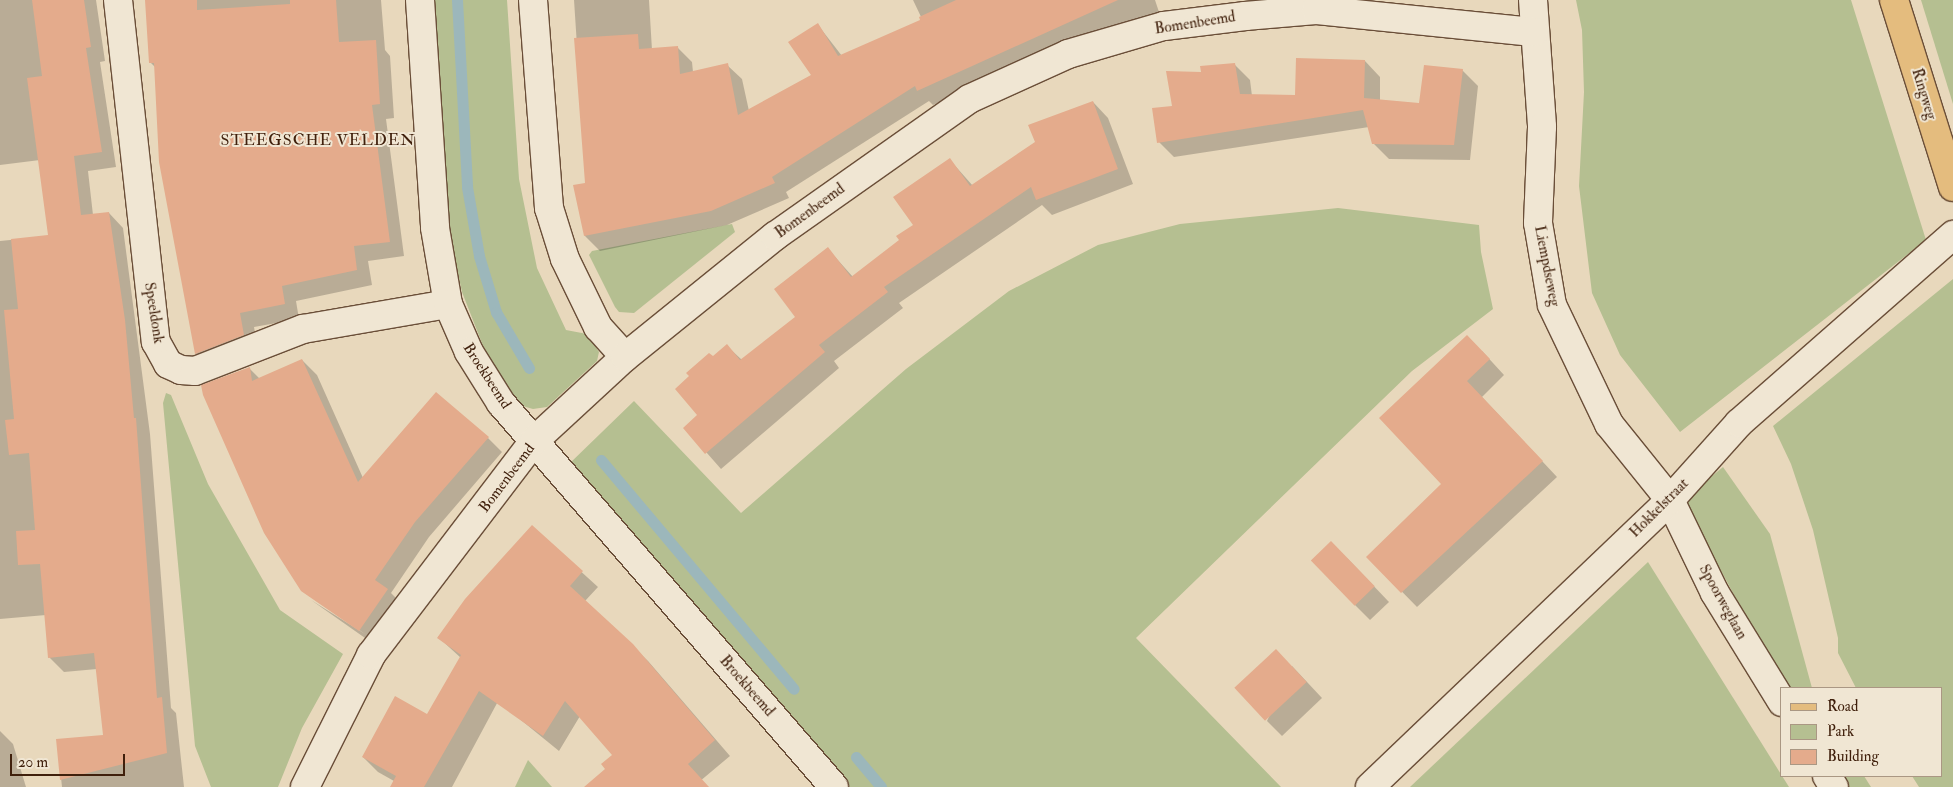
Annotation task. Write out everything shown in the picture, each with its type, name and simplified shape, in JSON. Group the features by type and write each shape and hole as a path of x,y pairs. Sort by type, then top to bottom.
{"main road":[{"name":"Ringweg","path":"1894,0 1953,187"}],"street":[{"name":"Speeldonk","path":"118,0 156,342 168,364 181,370 195,371 303,329 448,304"},
{"name":"Broekbeemd","path":"420,0 435,228 448,304 469,352 501,403 834,787"},
{"path":"533,0 548,208 565,259 598,327 625,357"},
{"name":"Liempdseweg","path":"1533,0 1542,127 1538,223 1552,305 1609,424 1670,500"},
{"name":"Bomenbeemd","path":"306,787 371,655 535,440 625,357 775,236 969,99 1068,54 1164,26 1316,10 1534,32"},
{"name":"Hokkelstraat","path":"1370,787 1670,500 1739,423 1953,235"},
{"name":"Spoorweglaan","path":"1670,500 1715,593 1780,699"}],"green space":[{"path":"433,0 507,0 519,179 537,268 566,330 587,334 599,352 597,361 547,407 533,409 519,405 501,381 485,351 462,292 448,228"},
{"path":"1576,0 1851,0 1926,240 1680,432 1620,355 1592,293 1579,186 1584,92 1582,30"},
{"path":"1921,0 1953,0 1953,104"},
{"path":"1338,208 1479,225 1481,252 1493,309 1412,371 1136,638 1281,787 845,787 569,464 634,401 741,513 906,369 1009,291 1098,245 1180,224"},
{"path":"732,224 735,232 634,313 619,312 615,307 589,255 592,251"},
{"path":"1953,279 1953,787 1919,787 1913,777 1943,777 1943,687 1855,687 1838,653 1838,638 1813,530 1791,464 1773,426"},
{"path":"166,393 171,395 208,484 280,610 343,654 302,728 278,787 211,787 195,746 163,403"},
{"path":"1723,467 1770,534 1812,687 1783,687 1683,500"},
{"path":"1648,562 1780,773 1780,777 1783,777 1789,787 1410,787"},
{"path":"528,760 552,787 515,787"},
{"path":"1838,777 1865,777 1871,787 1844,787"}],"building":[{"path":"32,0 84,0 91,47 86,48 102,152 74,156 81,215 109,212 125,320 134,418 136,418 157,698 162,697 167,753 60,780 56,739 103,735 94,653 48,658 40,564 18,565 16,531 35,530 29,453 9,455 5,420 14,419 4,310 18,309 11,239 48,235 27,78 42,76"},
{"path":"145,0 197,0 197,10 290,4 290,0 336,0 339,42 376,40 380,104 372,105 390,242 354,246 357,270 282,286 285,304 240,313 244,335 195,354 159,162 154,63 149,63"},
{"path":"956,0 1118,0 917,91 915,86 772,177 775,183 711,211 584,236 573,185 585,183 574,38 638,34 639,49 678,46 680,74 728,63 738,115 811,75 788,42 818,23 838,56 920,20 919,17"},
{"path":"1296,58 1365,60 1364,98 1419,103 1424,65 1463,69 1454,145 1372,144 1363,110 1157,143 1152,108 1172,106 1166,71 1201,72 1200,66 1235,63 1240,94 1295,95"},
{"path":"1093,101 1118,169 1036,200 1031,187 884,287 888,292 819,345 825,352 705,454 683,428 697,415 675,389 689,376 686,373 709,353 713,356 727,344 740,360 795,317 774,289 828,247 851,277 899,240 896,236 913,225 893,197 950,158 970,186 1035,142 1028,125"},
{"path":"1467,335 1490,359 1467,381 1543,461 1401,593 1366,557 1441,484 1379,418"},
{"path":"302,359 358,482 436,392 489,437 415,522 375,580 388,589 359,631 301,591 264,533 203,395 201,385 250,367 252,381"},
{"path":"532,525 583,571 570,586 633,644 715,740 688,764 709,787 584,787 605,769 601,764 612,755 565,701 543,736 479,691 424,787 390,787 396,776 362,757 395,696 427,714 461,655 437,638 465,599"},
{"path":"1331,541 1375,586 1355,606 1311,560"},
{"path":"1276,649 1307,682 1265,721 1234,688"}],"waterway":[{"path":"457,0 467,187 479,256 496,312 529,368"},
{"path":"601,460 794,689"},
{"path":"856,757 881,787"}],"district":[{"name":"STEEGSCHE VELDEN","path":"318,140"}]}
